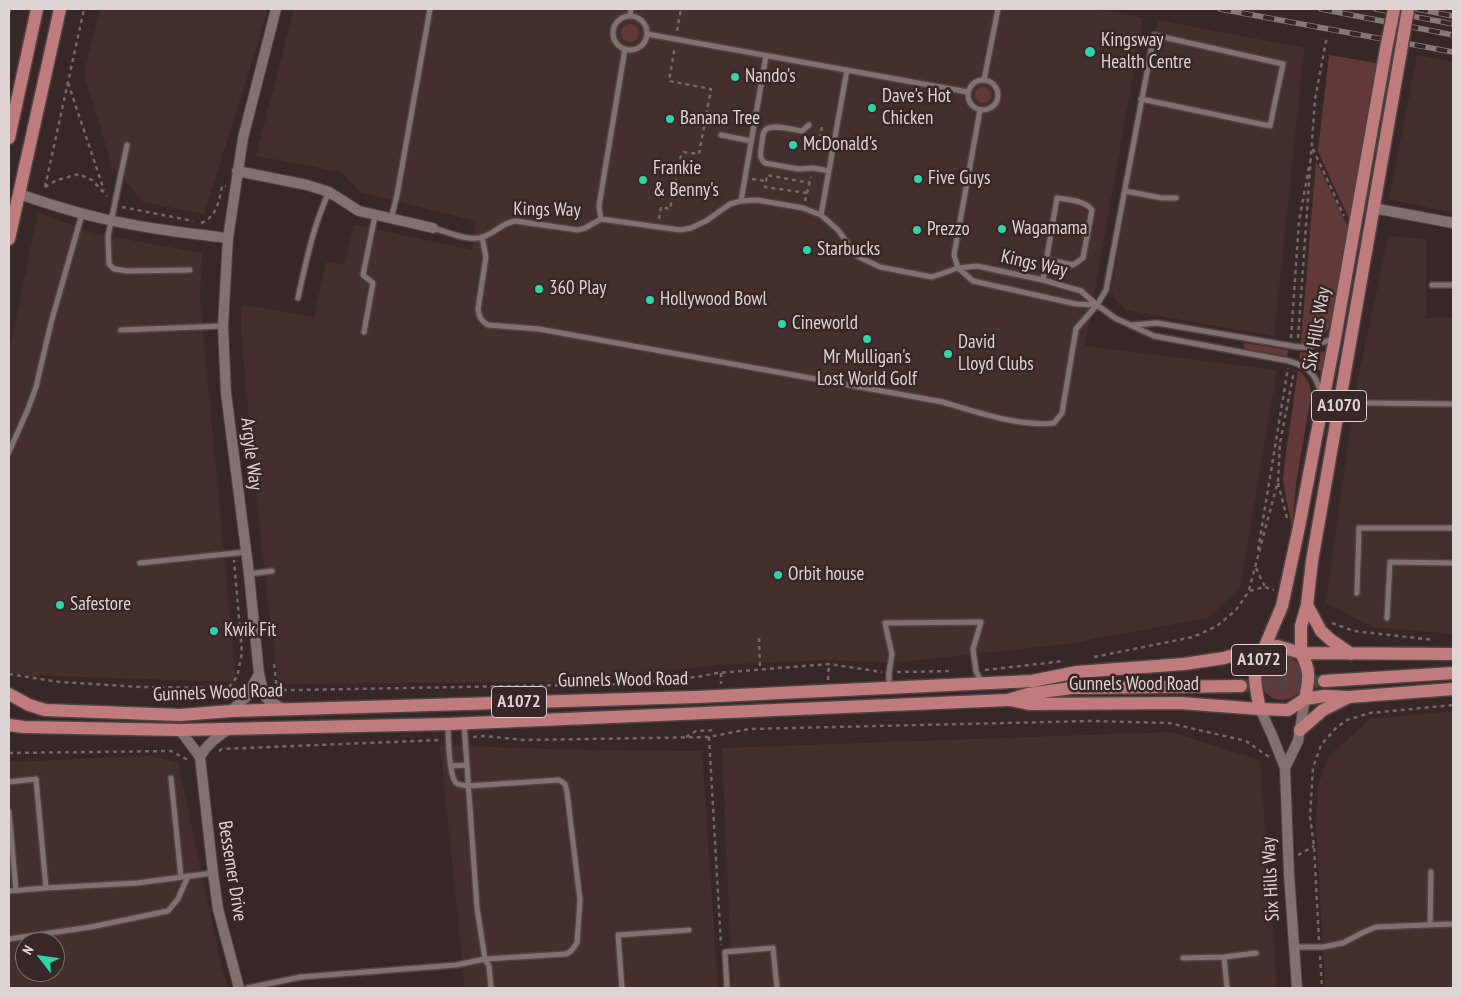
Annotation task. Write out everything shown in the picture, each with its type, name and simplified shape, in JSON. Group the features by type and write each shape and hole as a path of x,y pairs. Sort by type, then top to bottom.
{"main road":[{"path":"9,138 37,9"},
{"path":"9,239 60,9"},
{"name":"Six Hills Way","path":"1263,651 1282,606 1323,402 1394,9"},
{"name":"Six Hills Way","path":"1301,653 1301,626 1307,605 1312,561 1408,9"},
{"path":"1307,605 1321,631 1330,640 1351,654"},
{"name":"Gunnels Wood Road","path":"9,694 29,705 45,710 180,716 231,710 696,698 1032,681 1077,672 1184,664 1263,651 1277,646 1301,653 1453,654"},
{"name":"A1072","path":"1260,709 1254,678 1257,664 1263,651"},
{"name":"A1072","path":"1301,653 1307,664 1308,680 1305,699"},
{"path":"1324,681 1453,673"},
{"name":"Gunnels Wood Road","path":"1032,681 1071,688"},
{"name":"Gunnels Wood Road","path":"1008,700 1028,694 1071,688 1241,686"},
{"name":"Gunnels Wood Road","path":"9,726 180,730 448,724 1008,700 1029,704 1180,703 1288,710 1305,699 1324,696 1349,697 1453,689"},
{"path":"1300,730 1324,710 1349,697"}],"street":[{"name":"Argyle Way","path":"276,9 243,138 237,171 228,238 224,326 226,394 249,574 258,674 264,695 268,700 283,709"},
{"path":"237,171 307,185 329,192 359,212 433,228"},
{"path":"19,194 111,221 228,238"},
{"path":"1373,208 1453,223"},
{"path":"231,710 247,696 258,674"},
{"name":"Six Hills Way","path":"1285,768 1298,742 1305,699"},
{"name":"Six Hills Way","path":"1260,709 1285,768 1288,859 1297,988"},
{"path":"180,730 200,757 205,748 230,728"},
{"name":"Bessemer Drive","path":"200,757 218,908 239,988"}],"lane":[{"path":"390,220 397,195 430,9"},
{"path":"630,16 631,9"},
{"path":"984,80 998,9"},
{"path":"630,16 638,18 643,23 647,34 638,48 631,50 625,49 616,42 613,31 620,19 630,16"},
{"path":"647,34 968,92"},
{"path":"433,228 463,236 482,237 486,258 478,316 482,322 488,325 539,329 943,402 985,415 1042,424 1054,423 1062,413 1076,329 1097,305 1106,290 1141,99 1154,35 1283,64 1270,126 1141,99"},
{"path":"602,219 599,206 625,49"},
{"path":"741,201 766,56"},
{"path":"821,215 847,70"},
{"path":"984,80 995,87 996,101 990,108 980,110 969,102 968,92 974,83 984,80"},
{"path":"958,268 954,255 980,110"},
{"path":"809,125 802,131 767,128 764,131 760,156 762,161 798,169 812,168 829,171"},
{"path":"721,135 751,141"},
{"path":"127,145 108,236 107,260 109,264 114,269 127,271 190,270"},
{"path":"1124,191 1162,198 1176,198"},
{"path":"298,298 314,229 329,192"},
{"path":"1043,280 1046,259 1057,198 1085,203 1092,210 1083,258 1074,265 1046,259"},
{"name":"Kings Way","path":"482,237 508,222 578,230 602,219 680,230 692,228 706,221 730,204 741,201 766,201 803,208 821,215 838,230 857,256 872,264 890,270 932,277 958,268 977,266 1043,280 1081,291 1115,318 1154,336 1296,363 1308,368 1317,379 1323,402"},
{"path":"9,452 34,393 51,323 82,214"},
{"path":"364,332 373,283 363,274 375,216"},
{"name":"Kings Way","path":"958,268 973,281 1076,304 1097,305"},
{"path":"1432,285 1453,285"},
{"path":"1132,325 1157,323 1298,347 1309,347 1335,338"},
{"path":"121,330 224,326"},
{"path":"1369,403 1453,404"},
{"path":"1357,593 1359,528 1453,528"},
{"path":"140,563 246,552"},
{"path":"1387,618 1390,562 1453,562"},
{"path":"249,574 272,571"},
{"path":"889,688 892,654 886,622 981,622 972,649 976,671 982,684"},
{"path":"464,722 477,908 485,959 489,966 491,988"},
{"path":"248,988 301,977 456,965 485,959 566,954 571,951 577,943 580,900 568,792 565,784 559,780 468,786 458,784 451,766 448,724"},
{"path":"451,766 467,765"},
{"path":"171,778 181,877"},
{"path":"9,782 36,779 46,888"},
{"path":"9,812 16,890"},
{"path":"9,891 137,883 213,872"},
{"path":"1430,925 1431,872"},
{"path":"9,939 91,927 168,911 178,899 188,876"},
{"path":"1294,947 1319,947 1344,943 1376,927 1453,924"},
{"path":"622,988 618,935 689,930"},
{"path":"727,988 725,952 774,948 777,988"},
{"path":"1183,958 1256,953"},
{"path":"1224,956 1227,988"}],"path":[{"path":"9,14 10,9"},
{"path":"84,9 45,187 57,180 79,174 92,180 104,190"},
{"path":"1327,36 1315,99 1312,147 1347,222 1354,229"},
{"path":"661,208 670,209 680,155 684,152 699,154 710,89 669,81"},
{"path":"68,82 104,190 114,206 201,223 207,221 218,206 222,186"},
{"path":"679,160 684,161"},
{"path":"807,194 765,187 767,176 810,183"},
{"path":"745,178 766,181"},
{"path":"674,187 680,188"},
{"path":"1278,481 1287,519"},
{"path":"229,687 237,677 242,653 233,553"},
{"path":"1255,567 1265,587"},
{"path":"1092,658 1193,637 1217,626 1236,610 1249,591 1265,587 1274,590"},
{"path":"1326,620 1354,631 1434,640"},
{"path":"759,638 760,670"},
{"path":"274,664 276,690 622,684 829,664 889,673 976,671 1072,660"},
{"path":"828,682 829,664"},
{"path":"721,673 722,686"},
{"path":"9,674 59,682 141,687 234,688"},
{"path":"1322,988 1314,846 1310,817 1313,768 1321,745 1336,728 1347,720 1370,713 1453,705"},
{"path":"465,738 485,736 524,740 709,737 749,729 1092,721 1169,723 1246,741 1285,768"},
{"path":"686,737 696,731 716,730"},
{"path":"709,737 722,950"},
{"path":"222,750 448,740"},
{"path":"9,753 171,751"},
{"path":"1288,859 1314,846"}],"shaded area":[{"path":"100,9 267,9 204,214 143,202 112,166 84,74"},
{"path":"294,9 1097,9 1143,18 1085,346 1277,370 1240,588 1208,618 1066,644 892,663 827,660 716,665 560,682 285,684 278,679 268,604 253,466 241,331 241,304 314,317 326,262 344,265 354,225 473,250 475,221 361,192 341,172 256,156"},
{"path":"1158,20 1304,48 1274,336 1125,310 1111,290"},
{"path":"630,24 636,27 639,33 636,39 630,42 624,39 621,33 624,27"},
{"path":"1329,55 1376,63 1349,219 1318,151"},
{"path":"1417,55 1453,62 1453,213 1389,199"},
{"path":"980,87 986,87 991,92 989,101 980,103 975,98 975,92"},
{"path":"1316,161 1348,227 1330,326 1318,339 1301,343"},
{"path":"38,213 97,234 202,253 200,300 236,682 19,675 9,672 9,352"},
{"path":"1388,236 1426,239 1426,318 1453,318 1453,634 1372,627 1326,603 1355,394"},
{"path":"1245,343 1288,350 1287,356 1246,349 1243,346"},
{"path":"1326,351 1322,373 1314,365 1299,359 1300,352"},
{"path":"1298,370 1308,381 1311,396 1296,483 1292,528 1283,481"},
{"path":"1282,656 1294,660 1300,666 1304,678 1300,690 1294,696 1282,700 1270,696 1264,690 1260,678 1264,666 1270,660"},
{"path":"1453,711 1453,988 1325,988 1316,823 1318,785 1328,757 1370,719"},
{"path":"1171,732 1260,760 1277,988 732,988 722,748"},
{"path":"440,745 580,750 702,751 718,988 465,988"},
{"path":"151,756 178,762 221,964 228,988 9,988 9,762"}],"tunnel":[{"path":"1241,686 1324,681"}],"railway":[{"path":"1220,9 1453,52"},
{"path":"1321,9 1453,35"},
{"path":"1376,9 1453,24"},
{"path":"1417,9 1453,16"}],"place":[{"name":"Kingsway Health Centre","path":"1090,52"},
{"name":"Nando's","path":"735,77"},
{"name":"Dave's Hot Chicken","path":"872,108"},
{"name":"Banana Tree","path":"670,119"},
{"name":"McDonald's","path":"793,145"},
{"name":"Five Guys","path":"918,179"},
{"name":"Frankie & Benny's","path":"643,180"},
{"name":"Wagamama","path":"1002,229"},
{"name":"Prezzo","path":"917,230"},
{"name":"Starbucks","path":"807,250"},
{"name":"360 Play","path":"539,289"},
{"name":"Hollywood Bowl","path":"650,300"},
{"name":"Cineworld","path":"782,324"},
{"name":"Mr Mulligan's Lost World Golf","path":"867,339"},
{"name":"David Lloyd Clubs","path":"948,354"},
{"name":"Orbit house","path":"778,575"},
{"name":"Safestore","path":"60,605"},
{"name":"Kwik Fit","path":"214,631"}]}
